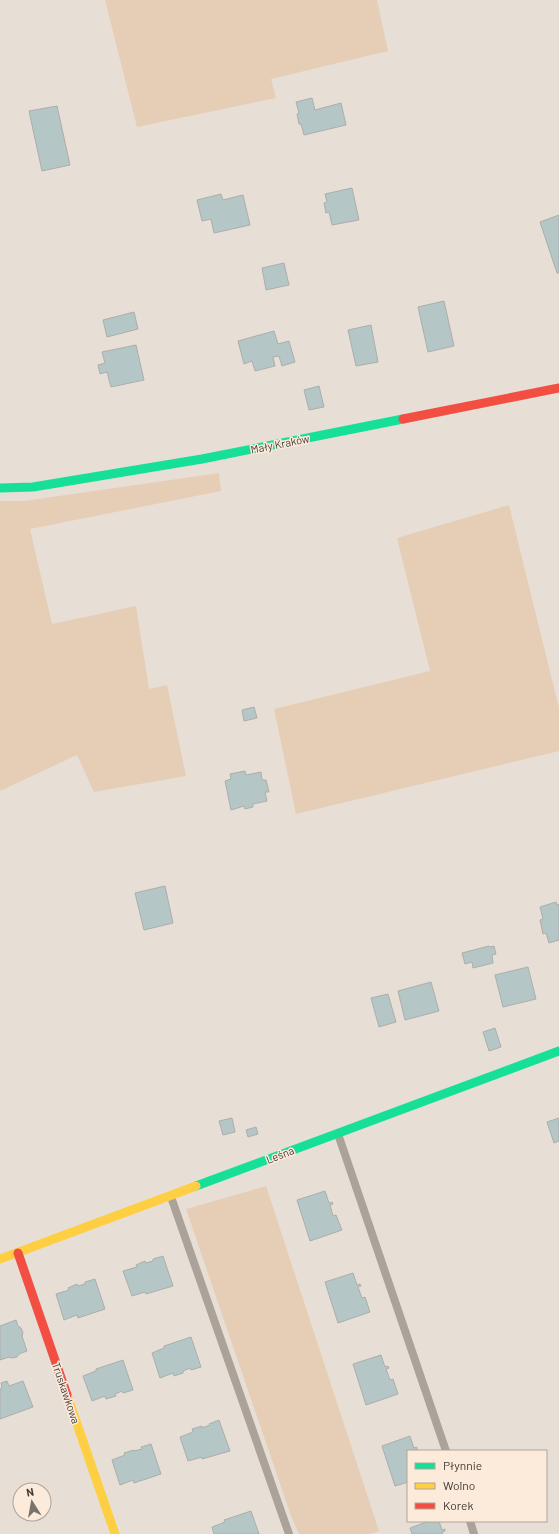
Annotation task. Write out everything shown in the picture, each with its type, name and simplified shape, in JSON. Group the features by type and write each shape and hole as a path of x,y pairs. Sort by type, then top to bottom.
{"street":[{"name":"Mały Kraków","path":"0,488 33,488 202,460 559,388"},
{"name":"Leśna","path":"0,1259 559,1050"},
{"name":"Truskawkowa","path":"18,1253 115,1534"}],"lane":[{"path":"338,1133 446,1450"},
{"path":"171,1196 289,1534"},
{"path":"470,1522 474,1534"}],"shaded area":[{"path":"105,0 377,0 388,51 271,79 276,98 137,127"},
{"path":"219,473 221,491 30,529 52,624 136,606 149,689 167,685 186,776 94,792 77,755 0,791 0,501 24,501"},
{"path":"509,505 559,708 559,751 296,814 274,709 430,671 397,538"},
{"path":"266,1186 379,1531 370,1534 299,1534 291,1516 186,1209"}],"building":[{"path":"312,98 315,110 341,103 346,125 304,135 301,124 299,124 297,114 299,113 296,102"},
{"path":"57,106 70,165 42,171 29,111"},
{"path":"352,188 359,220 332,225 329,212 326,213 324,203 327,202 325,194"},
{"path":"221,194 223,200 243,195 250,225 214,233 211,219 202,221 197,200"},
{"path":"559,215 559,273 557,273 540,222"},
{"path":"284,263 289,285 266,290 262,268"},
{"path":"444,301 454,346 428,352 418,307"},
{"path":"134,312 138,329 107,337 103,320"},
{"path":"371,325 378,362 356,366 348,330"},
{"path":"274,331 278,344 289,341 295,362 282,366 279,356 273,357 275,366 255,371 252,361 244,364 238,341"},
{"path":"136,345 144,380 111,387 107,372 100,374 98,365 105,363 102,352"},
{"path":"319,386 324,407 309,410 304,390"},
{"path":"254,707 257,718 244,721 242,710"},
{"path":"245,771 246,775 261,772 262,780 266,780 269,792 265,792 267,801 253,804 253,807 245,809 244,806 231,810 225,781 231,779 230,774"},
{"path":"165,886 173,923 144,930 135,893"},
{"path":"556,902 557,905 559,904 559,940 549,943 546,933 543,934 540,920 543,919 540,907"},
{"path":"494,946 496,954 492,955 493,963 473,968 472,962 465,964 462,953"},
{"path":"528,967 536,999 503,1007 495,975"},
{"path":"431,982 439,1011 405,1020 398,991"},
{"path":"388,994 396,1022 379,1027 371,998"},
{"path":"495,1028 501,1047 489,1051 483,1032"},
{"path":"232,1118 235,1132 223,1135 219,1121"},
{"path":"559,1118 559,1141 554,1143 547,1122"},
{"path":"256,1127 258,1134 248,1137 246,1130"},
{"path":"325,1191 329,1203 332,1202 333,1204 330,1205 333,1216 336,1215 342,1230 310,1241 297,1200"},
{"path":"163,1256 173,1286 146,1294 145,1292 132,1296 123,1271 137,1267 136,1265 145,1261 146,1263"},
{"path":"353,1273 357,1285 360,1284 361,1286 358,1287 362,1298 365,1297 370,1312 338,1323 325,1282"},
{"path":"95,1279 105,1309 78,1318 77,1315 64,1320 56,1294 69,1290 68,1288 77,1284 78,1286"},
{"path":"16,1320 23,1333 22,1336 27,1351 19,1354 17,1357 9,1357 0,1360 0,1326"},
{"path":"191,1337 201,1367 191,1370 190,1368 183,1371 183,1373 174,1376 173,1373 160,1378 152,1353 164,1348 164,1346"},
{"path":"381,1355 385,1367 388,1366 389,1368 386,1369 390,1380 393,1379 398,1394 366,1405 353,1364"},
{"path":"123,1360 133,1390 123,1393 122,1391 115,1394 116,1396 106,1399 105,1396 92,1401 83,1376 96,1371 96,1369"},
{"path":"7,1381 9,1386 23,1381 33,1407 0,1419 1,1383"},
{"path":"219,1420 230,1451 202,1459 202,1457 188,1461 180,1437 193,1432 192,1429 202,1426 202,1428"},
{"path":"410,1436 414,1448 417,1447 417,1450 407,1450 407,1482 395,1486 382,1446"},
{"path":"151,1444 161,1474 134,1483 133,1480 120,1485 112,1460 125,1455 124,1453 142,1449 141,1447"},
{"path":"251,1511 259,1534 214,1534 212,1527 225,1522 224,1520"},
{"path":"426,1522 439,1522 442,1530 445,1529 445,1531 442,1532 443,1534 412,1534 410,1528"}],"traffic: fast":[{"path":"0,488 33,487 202,459 403,419"},
{"path":"196,1186 559,1051"}],"traffic: slow":[{"path":"0,1259 196,1186"},
{"path":"67,1395 115,1534"}],"traffic: jam":[{"path":"403,419 559,388"},
{"path":"18,1253 67,1395"}]}
